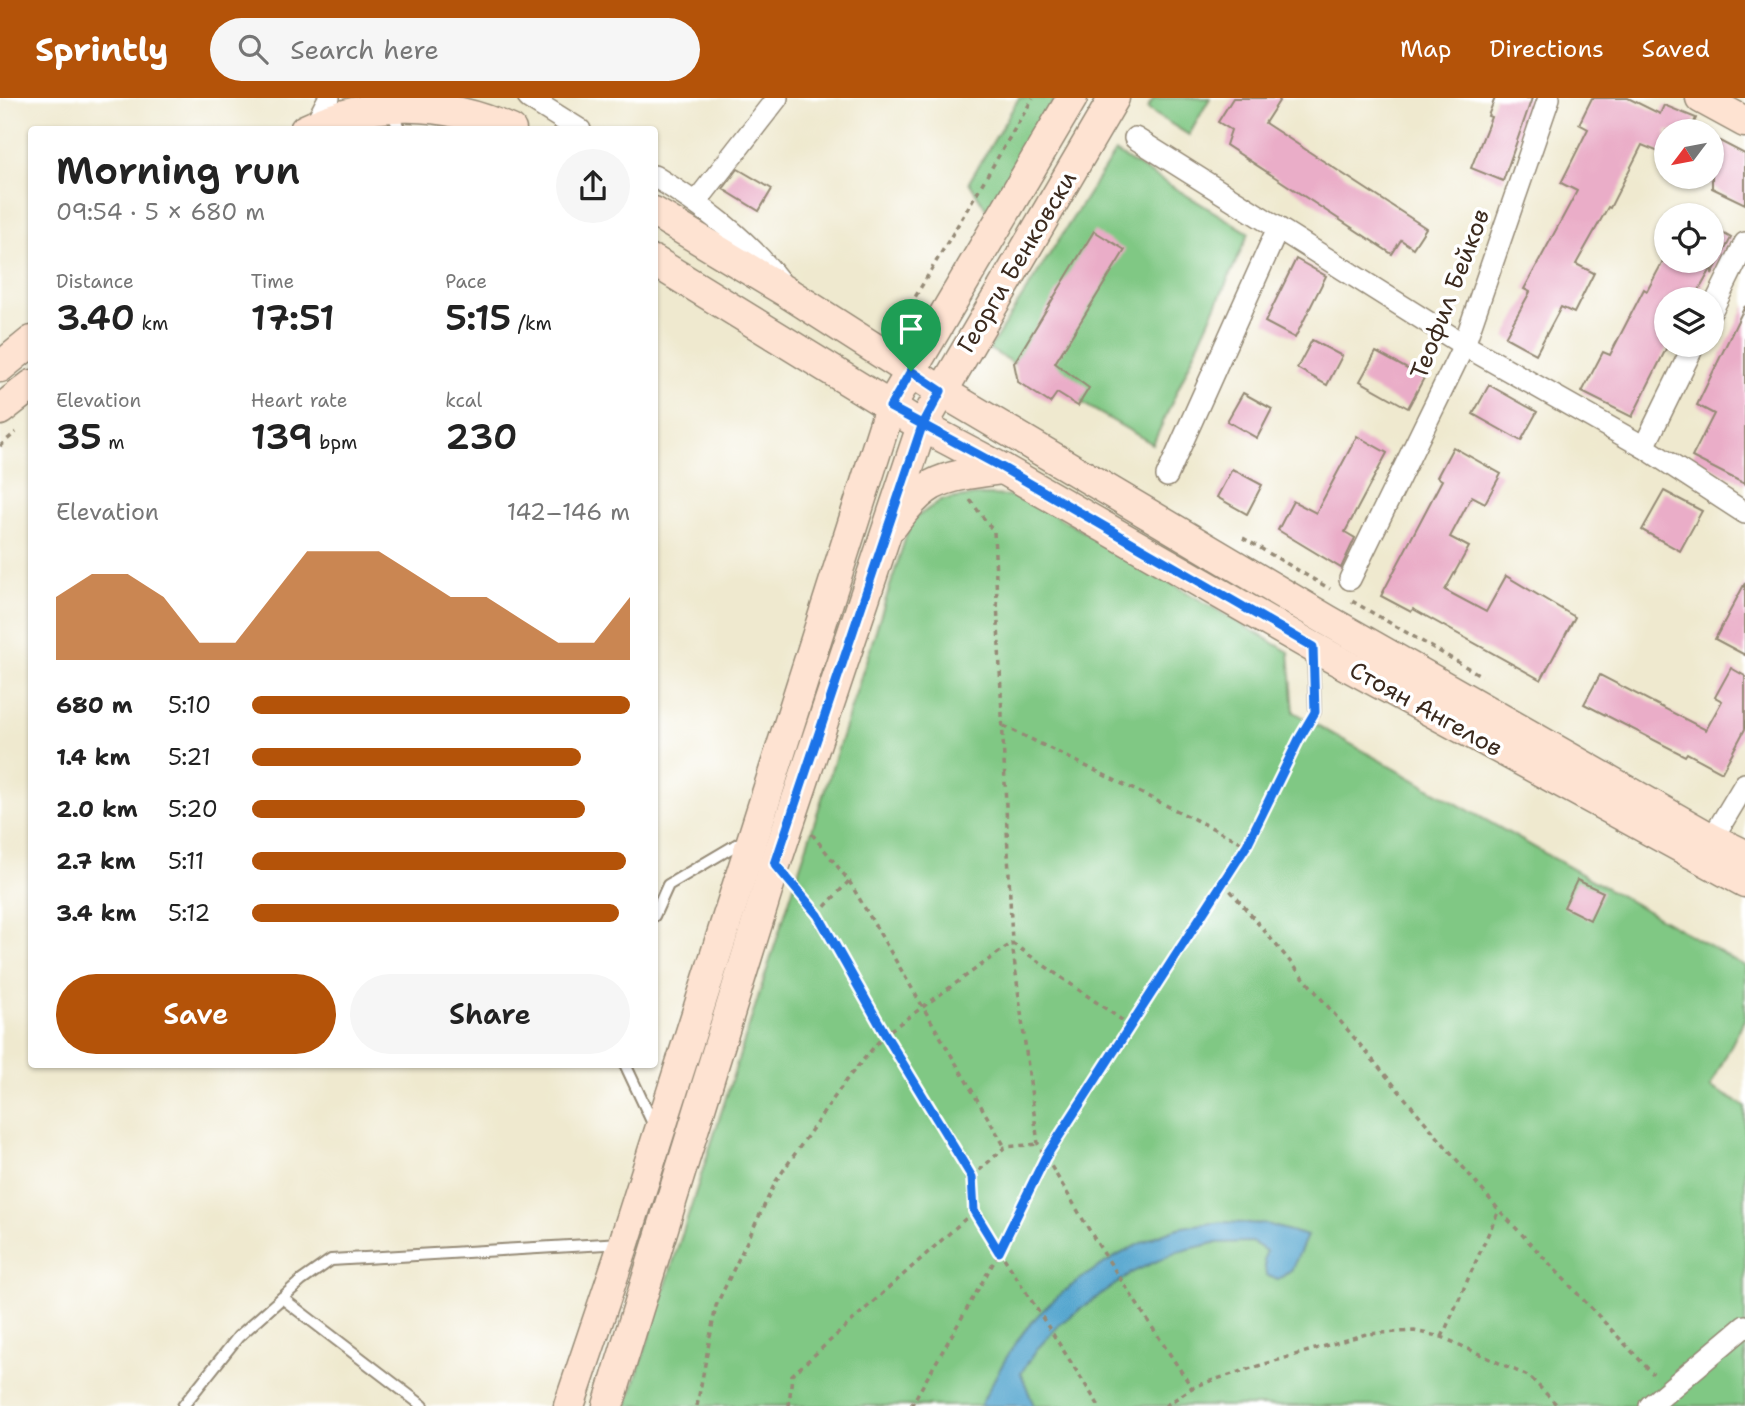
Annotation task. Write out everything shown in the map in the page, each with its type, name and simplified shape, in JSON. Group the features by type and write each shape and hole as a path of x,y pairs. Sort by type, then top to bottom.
{"main road":[{"name":"Георги Бенковски","path":"569,1406 624,1243 890,407 1072,98"},
{"name":"Георги Бенковски","path":"608,1406 775,864 922,426 1114,98"},
{"path":"1701,98 1745,122"},
{"path":"317,117 352,110 438,107 480,116 503,126"},
{"name":"Стоян Ангелов","path":"658,214 788,293 941,391 1327,620 1712,839 1745,855"},
{"name":"Стоян Ангелов","path":"658,263 922,426 1003,468 1313,647 1745,882"},
{"path":"0,367 28,344"},
{"path":"1,407 28,388"},
{"path":"884,537 907,507 931,486 953,478 1003,468"}],"street":[{"path":"529,98 574,126"},
{"path":"696,202 776,98"},
{"name":"Теофил Бейков","path":"1350,579 1464,345 1549,98"},
{"path":"1135,138 1464,345 1644,447 1745,513"},
{"path":"658,178 696,202 763,259 788,293"},
{"path":"1167,476 1278,228"},
{"path":"1723,287 1745,243"},
{"path":"1644,447 1688,357"},
{"path":"1712,839 1745,784"},
{"path":"1650,1406 1745,1326"}],"lane":[{"path":"1313,647 1315,712"},
{"path":"658,907 668,885 754,834"},
{"path":"627,1068 658,1135"},
{"path":"183,1406 238,1337 302,1280 331,1260 624,1243"},
{"path":"282,1298 424,1406"}],"path":[{"path":"882,352 1033,98"},
{"path":"953,478 994,532 1012,943 1038,1144 1126,1289 1192,1388"},
{"path":"911,1406 999,1252 1045,1158 1224,883 1247,845 1315,712"},
{"path":"1004,726 1247,845"},
{"path":"793,810 849,881 1005,1147"},
{"path":"775,864 818,915 885,1034 972,1177 974,1211 1098,1406"},
{"path":"818,915 849,881"},
{"path":"1224,883 1499,1210 1668,1390"},
{"path":"696,1406 716,1306 776,1181 847,1079 885,1034 1012,943"},
{"path":"1012,943 1129,1026"},
{"path":"972,1177 1005,1147 1038,1144"},
{"path":"1442,1337 1499,1210"},
{"path":"789,1406 792,1375 974,1211"},
{"path":"1165,1406 1192,1388 1366,1334 1414,1331 1442,1337 1530,1377 1558,1406"}],"green space":[{"path":"1019,98 1056,98 988,212 969,182"},
{"path":"1154,98 1210,98 1189,135 1147,109"},
{"path":"1115,152 1249,233 1153,444 989,349"},
{"path":"981,495 1022,496 1289,652 1294,712 1745,966 1745,1018 1710,1087 1745,1106 1745,1406 627,1406 911,521 941,500"}],"water":[{"path":"1223,1222 1266,1224 1307,1236 1292,1269 1278,1280 1266,1275 1266,1251 1252,1242 1214,1243 1177,1252 1133,1272 1061,1323 1037,1349 1021,1373 1034,1406 980,1406 1023,1332 1044,1309 1078,1281 1117,1256 1157,1236 1187,1226"}],"building":[{"path":"1233,98 1281,98 1265,123 1426,228 1413,248 1401,240 1392,254 1226,145 1231,130 1218,122"},
{"path":"1495,98 1532,98 1503,181 1471,168 1491,117 1488,116"},
{"path":"1592,98 1628,98 1660,114 1664,105 1696,118 1654,119 1654,150 1642,145 1610,208 1608,207 1576,264 1594,273 1574,313 1561,307 1536,354 1505,337 1530,292 1524,289 1577,191 1561,183 1588,129 1579,124"},
{"path":"1724,143 1745,154 1745,204 1714,189 1724,189"},
{"path":"738,169 772,189 759,211 723,189"},
{"path":"1094,231 1125,250 1055,363 1089,388 1078,406 1057,393 1050,403 1018,382 1014,363"},
{"path":"1724,234 1731,238 1724,251"},
{"path":"1296,259 1326,276 1295,338 1265,322"},
{"path":"1657,273 1709,273 1701,287 1654,287 1654,357 1662,357 1632,417 1582,392 1603,352 1610,355 1644,289 1647,291"},
{"path":"1745,306 1745,484 1692,457 1714,414 1697,405 1720,357 1724,357 1724,349"},
{"path":"1312,340 1342,356 1327,385 1297,368"},
{"path":"1376,352 1424,378 1408,408 1360,381"},
{"path":"1489,385 1537,412 1521,441 1473,414"},
{"path":"1243,393 1272,409 1257,438 1227,421"},
{"path":"1357,436 1387,453 1345,532 1355,538 1341,568 1278,530 1293,501 1316,513"},
{"path":"1453,447 1501,474 1485,503 1472,496 1450,537 1469,547 1445,590 1486,612 1506,576 1575,617 1541,680 1413,609 1411,612 1381,596 1442,480 1437,477"},
{"path":"1232,469 1262,485 1247,514 1217,497"},
{"path":"1664,491 1702,511 1680,551 1642,530"},
{"path":"1745,583 1745,655 1715,639"},
{"path":"1731,668 1745,676 1745,729 1722,772 1584,704 1600,675 1706,730 1722,701 1715,697"},
{"path":"1577,880 1603,892 1590,920 1564,907"}],"route":[{"path":"911,371 890,407 922,426 1003,468 1313,647 1315,712 1247,845 1045,1158 999,1252 974,1211 972,1177 885,1034 818,915 775,864 922,426 941,391 911,371"}]}
